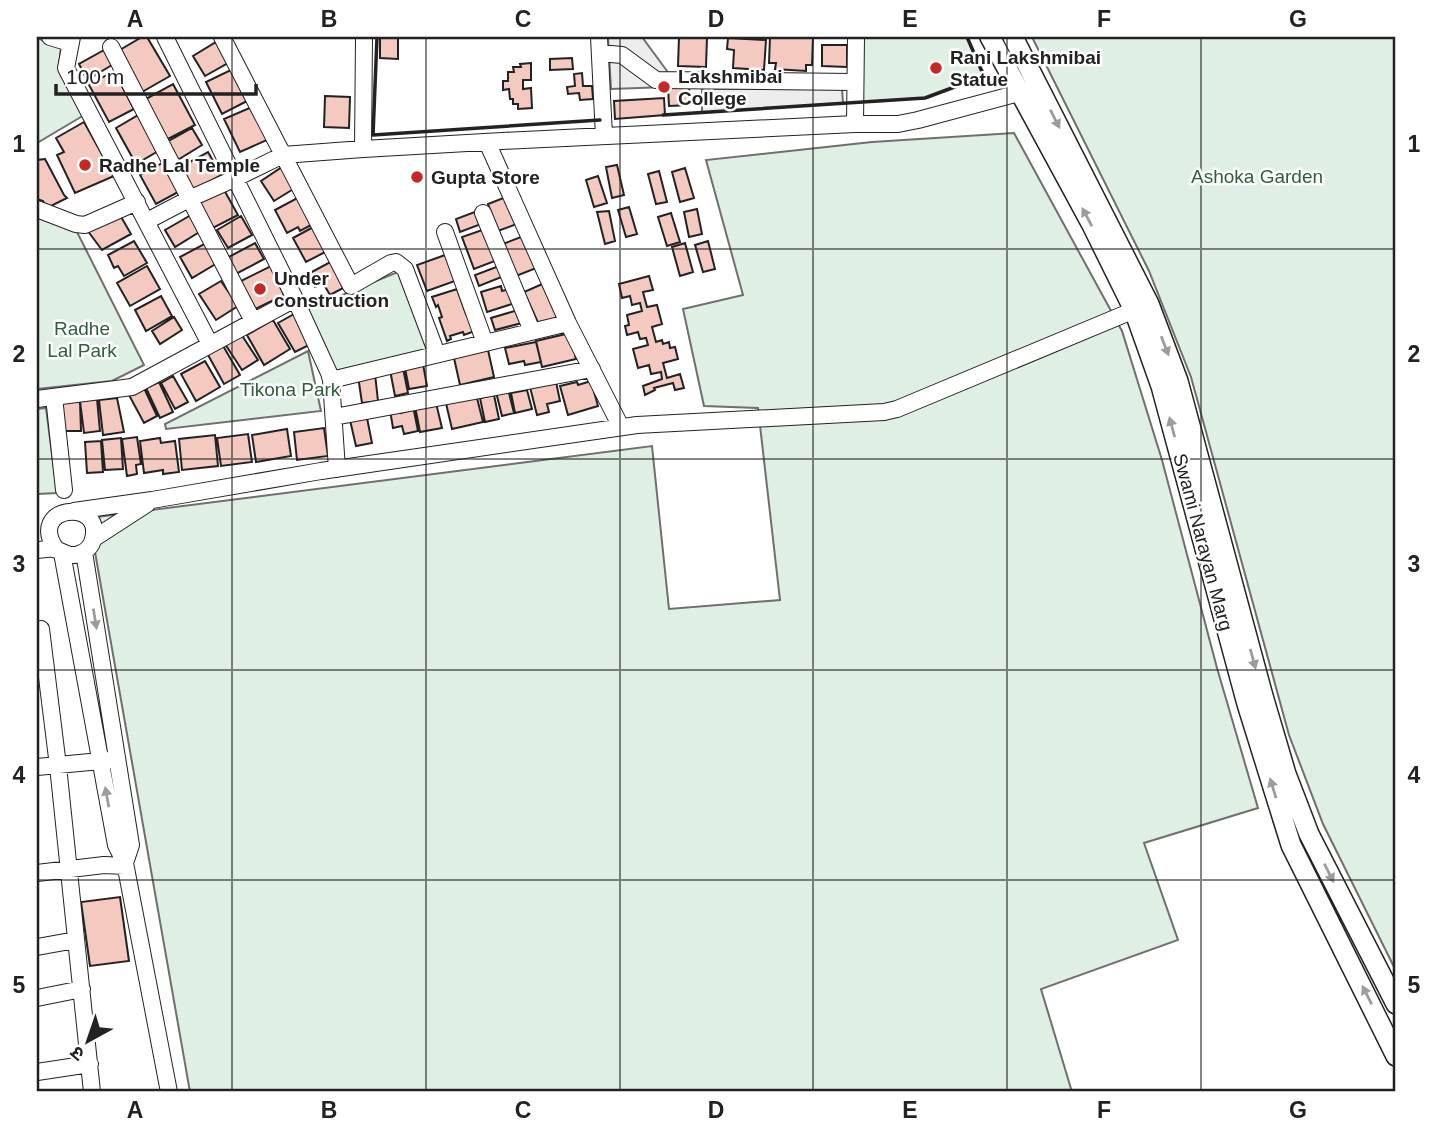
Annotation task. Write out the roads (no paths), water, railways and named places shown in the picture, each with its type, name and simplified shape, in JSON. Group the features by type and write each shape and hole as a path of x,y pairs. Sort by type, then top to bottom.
{"main road":[{"name":"Swami Narayan Marg","path":"990,37 1030,90"},
{"name":"Swami Narayan Marg","path":"1013,37 1030,90 1178,381 1286,774 1308,834 1396,1004"},
{"name":"Swami Narayan Marg","path":"1141,307 1247,704 1291,845 1396,1056"}],"street":[{"path":"50,37 71,40 66,68 210,344"},
{"path":"165,37 295,299 331,380 337,469"},
{"path":"222,37 351,286 396,262 405,270 437,354"},
{"path":"363,37 363,149"},
{"path":"855,124 856,37"},
{"path":"604,136 599,45 622,55 656,80 855,82"},
{"path":"111,47 253,321"},
{"path":"147,221 283,155 604,136 898,124 1030,90"},
{"path":"487,142 568,323 621,427"},
{"path":"37,209 85,225 137,202"},
{"path":"483,213 532,331"},
{"path":"445,232 485,343"},
{"path":"37,399 132,387 295,299"},
{"path":"169,1092 125,864 116,845 59,551 43,527 59,514 621,427 872,413 897,409 1141,307"},
{"path":"331,380 568,323"},
{"path":"334,417 592,369"},
{"path":"54,397 64,490"},
{"path":"37,550 77,555 152,500"},
{"path":"74,511 88,517 92,524 89,545 131,845 125,864"},
{"path":"37,630 41,629 58,766 92,1092"},
{"path":"37,767 118,760"},
{"path":"37,873 125,864"},
{"path":"37,947 76,940"},
{"path":"37,998 82,989"},
{"path":"37,1073 90,1064"}],"place":[{"name":"Rani Lakshmibai Statue","path":"936,68"},
{"name":"Lakshmibai College","path":"664,87"},
{"name":"Radhe Lal Temple","path":"85,165"},
{"name":"Gupta Store","path":"417,177"},
{"name":"Under construction","path":"260,289"}],"park label":[{"name":"Ashoka Garden","path":"1257,176"},
{"name":"Radhe Lal Park","path":"82,339"},
{"name":"Tikona Park","path":"290,389"}]}
